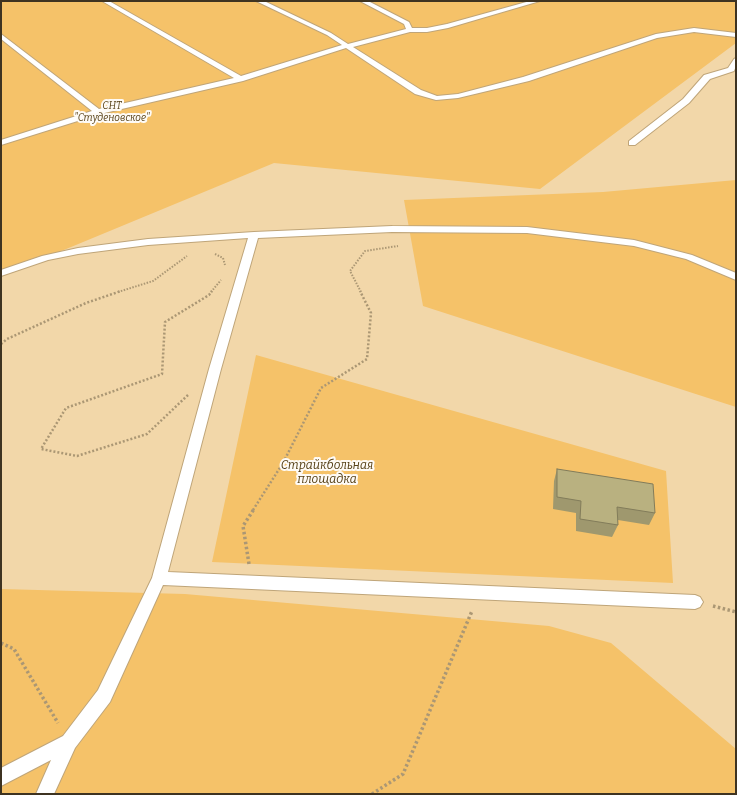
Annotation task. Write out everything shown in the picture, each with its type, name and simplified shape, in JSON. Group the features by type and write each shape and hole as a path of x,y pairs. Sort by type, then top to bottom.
{"lane":[{"path":"105,1 240,79"},
{"path":"259,1 329,34 418,92 436,98 458,96 526,79 656,36 694,30 736,36"},
{"path":"363,1 407,23 410,30"},
{"path":"1,143 98,112 240,79 347,46 410,30 426,30 448,26 537,1"},
{"path":"1,36 98,112"},
{"path":"632,143 686,101 707,77 731,69 736,60"},
{"path":"1,273 46,258 78,251 148,242 254,235 392,229 527,230 634,243 689,257 736,276"},
{"path":"45,794 69,742 104,696 159,578 215,369 254,235"},
{"path":"159,578 695,602"},
{"path":"1,777 69,742"}],"path":[{"path":"252,582 243,526 283,463 320,388 367,360 371,313 350,271 365,251 399,246 392,229"},
{"path":"214,253 223,258 228,272"},
{"path":"1,344 7,339 86,303 153,281 189,255"},
{"path":"215,369 147,434 77,456 41,449 66,408 162,374 166,322 209,295 223,278"},
{"path":"372,794 403,774 480,593"},
{"path":"1,643 14,649 69,742"}],"green space":[{"name":"СНТ \"Студеновское\"","path":"1,1 735,1 736,43 540,189 274,163 1,276"},
{"path":"736,180 736,407 423,306 404,200 603,192"},
{"name":"Страйкбольная площадка","path":"256,355 666,471 673,583 212,562"},
{"path":"1,589 185,594 549,626 611,643 736,749 736,794 1,794"}],"building":[{"path":"557,469 653,484 655,513 617,507 618,525 580,519 581,501 557,497"}]}
